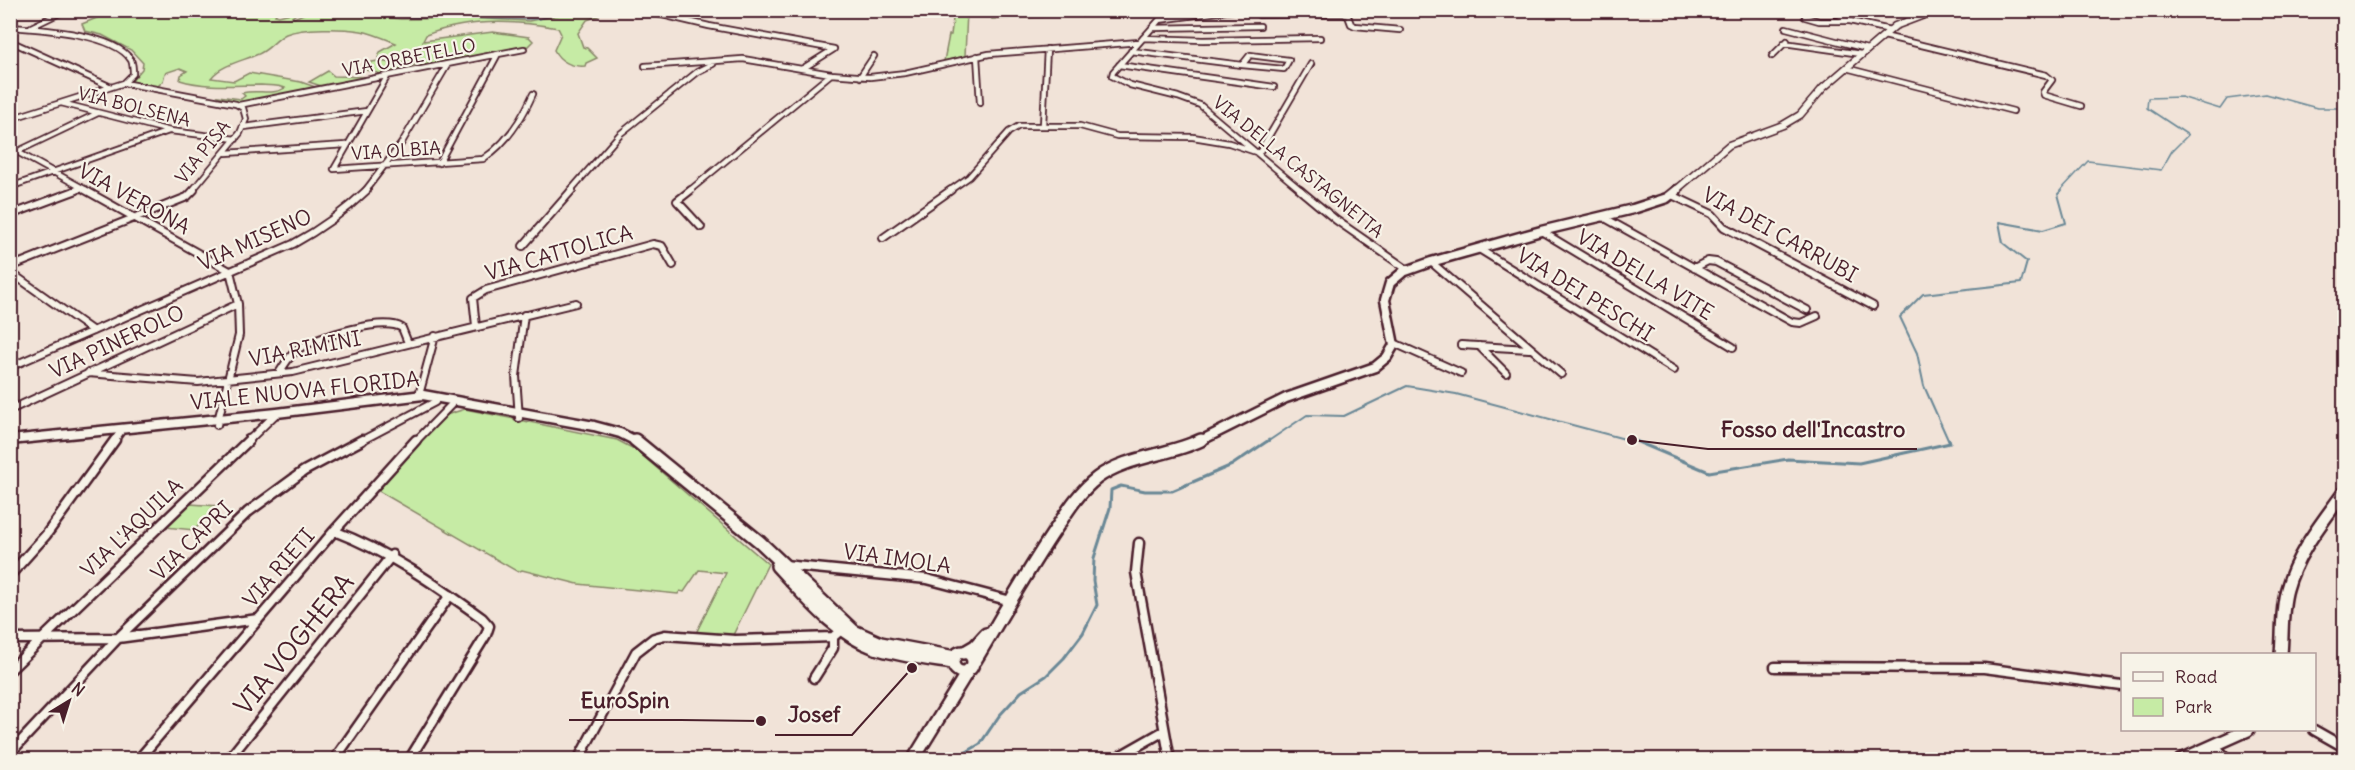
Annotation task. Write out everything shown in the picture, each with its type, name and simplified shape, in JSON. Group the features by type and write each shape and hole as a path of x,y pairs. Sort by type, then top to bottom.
{"main road":[{"path":"913,759 1078,496 1094,481 1115,468 1183,448 1275,402 1368,370 1385,359 1394,343 1385,304 1385,292 1390,282 1408,270 1540,231 1604,217 1672,195 1729,145 1796,118 1845,68 1887,33 1907,20 1937,10"},
{"name":"VIALE NUOVA FLORIDA","path":"274,416 419,395 598,432 630,442 780,565 859,634 881,643 956,660"},
{"name":"VIALE NUOVA FLORIDA","path":"10,446 413,401 435,402 519,415"},
{"name":"VIALE NUOVA FLORIDA","path":"10,440 119,433"},
{"path":"2281,653 2286,598 2296,564 2303,550 2344,492"},
{"name":"VIALE NUOVA FLORIDA","path":"780,565 837,633 875,648 956,660"},
{"path":"956,660 978,644 1004,612"},
{"path":"956,660 973,656 972,665"},
{"path":"956,660 959,671 972,665"},
{"path":"956,660 956,690"},
{"path":"2181,759 2244,731"}],"street":[{"path":"29,28 66,10"},
{"path":"1160,20 1234,10"},
{"path":"1250,10 1258,15 1342,14 1347,15 1351,24 1355,26 1400,30"},
{"path":"1119,66 1169,11"},
{"path":"1829,19 1832,12 1850,21 1887,33 2047,76 2052,80 2043,92 2044,95 2081,106"},
{"path":"658,14 702,25 834,49 802,69"},
{"path":"1805,17 1820,21 1829,19 1850,21"},
{"path":"1152,28 1260,26"},
{"path":"10,27 77,35 122,51 131,59 135,68 133,75 124,83"},
{"path":"10,36 22,28"},
{"path":"1786,28 1864,52"},
{"path":"645,66 730,60 761,62 860,77 905,73 977,56 1141,40 1320,38"},
{"path":"10,41 111,87"},
{"path":"1772,56 1787,41 1864,52"},
{"path":"498,54 524,49"},
{"path":"1043,125 1047,49"},
{"path":"1131,51 1242,66 1281,70 1289,60 1249,56 1242,66"},
{"name":"VIA ORBETELLO","path":"239,105 498,54"},
{"name":"VIA ORBETELLO","path":"439,163 498,54"},
{"path":"860,77 874,56"},
{"path":"977,56 980,103"},
{"path":"523,246 617,136 697,72 716,63 761,62"},
{"name":"VIA MISENO","path":"10,367 293,244 331,223 366,193 387,166 448,64"},
{"path":"883,238 971,175 1011,130 1021,126 1082,127 1117,136 1197,138 1229,143 1260,153 1311,64"},
{"path":"1119,66 1274,87"},
{"name":"VIA DELLA CASTAGNETTA","path":"1119,66 1112,74 1117,80 1192,100 1213,114 1342,225 1408,270"},
{"path":"1845,68 2013,111"},
{"path":"701,227 677,201 831,74"},
{"name":"VIA OLBIA","path":"387,77 334,169 471,162 487,157 525,113 533,94"},
{"name":"VIA PISA","path":"10,119 124,83 239,105 246,112 244,127 236,139 188,196 10,267"},
{"name":"VIA BOLSENA","path":"61,103 169,131 206,138 236,139"},
{"path":"244,127 368,111"},
{"path":"14,153 98,113"},
{"path":"10,187 169,131"},
{"path":"226,153 346,145"},
{"name":"VIA VERONA","path":"10,148 14,153 137,218 230,271"},
{"path":"10,215 82,188"},
{"name":"VIA DEI CARRUBI","path":"1672,195 1714,215 1724,227 1873,306"},
{"path":"1604,217 1792,322 1801,323 1817,316"},
{"name":"VIA DELLA VITE","path":"1540,231 1733,347"},
{"name":"VIA CATTOLICA","path":"476,326 473,298 486,290 653,244 662,246 673,265"},
{"name":"VIA DEI PESCHI","path":"1479,249 1674,370"},
{"path":"1694,267 1707,261 1716,262 1807,310"},
{"path":"1431,262 1529,349 1561,374"},
{"path":"218,422 239,335 238,304 230,271"},
{"path":"10,272 93,331"},
{"name":"VIA RIMINI","path":"88,373 182,382 230,379 310,369 435,336 576,303"},
{"name":"VIA PINEROLO","path":"10,410 238,304"},
{"path":"519,415 516,379 524,315"},
{"path":"279,373 290,357 304,345 377,325 399,326 403,329 408,343"},
{"path":"419,395 435,336"},
{"path":"1394,343 1461,373"},
{"path":"1461,345 1529,349"},
{"path":"1479,346 1506,373"},
{"name":"VIA CAPRI","path":"10,753 118,638 241,518 277,489 341,450 435,402"},
{"name":"VIA RIETI","path":"138,759 334,531 438,415 452,405"},
{"name":"VIA L'AQUILA","path":"10,670 274,416"},
{"path":"10,575 46,535 119,433"},
{"path":"334,531 392,555 485,620 489,629 409,759"},
{"path":"1139,543 1136,572 1170,759"},
{"name":"VIA VOGHERA","path":"228,759 392,555"},
{"name":"VIA IMOLA","path":"780,565 927,579 1011,601"},
{"path":"334,759 450,595"},
{"path":"10,639 40,641 118,638 258,619"},
{"path":"578,759 636,652 654,638 666,635 743,640 837,633 834,646 814,678"},
{"path":"1775,667 1984,668 2121,686"},
{"path":"2316,730 2344,747"},
{"path":"1113,759 1164,731"},
{"path":"2214,745 2228,759"}],"green space":[{"path":"116,10 279,10 275,15 279,16 298,11 292,17 294,18 308,12 330,11 401,19 469,18 529,21 558,15 563,11 580,11 598,16 587,20 578,33 583,47 597,58 586,63 585,66 567,63 554,50 561,34 558,28 525,23 474,24 426,35 423,41 493,32 529,37 533,41 528,46 427,67 378,58 380,52 396,43 370,33 344,29 303,30 286,34 261,53 226,67 211,78 234,81 249,73 301,82 318,88 241,103 220,99 218,96 241,99 245,96 242,93 275,92 285,88 190,83 180,80 181,75 187,71 180,68 165,73 163,81 157,87 131,82 142,69 143,63 131,50 102,35 85,31 82,24"},
{"path":"400,11 479,11 413,14"},
{"path":"479,11 553,11 509,16"},
{"path":"954,11 967,11 965,56 944,61 949,35 951,35"},
{"path":"993,11 1041,11 1042,17 992,19"},
{"path":"378,61 418,67 385,75 362,69"},
{"path":"328,71 334,76 371,77 324,87 309,82"},
{"path":"465,409 617,440 636,450 768,564 733,635 696,633 726,573 699,570 684,592 680,591 678,594 578,584 522,570 518,572 377,490 443,416"},
{"path":"190,504 219,506 194,530 165,527"}],"waterway":[{"path":"360,10 406,17 539,19 564,10"},
{"path":"2060,191 2088,161 2161,170 2172,151 2188,135 2147,108 2148,98 2181,97 2220,109 2227,99 2266,94 2317,108 2344,108"},
{"path":"1949,442 1924,386 1917,353 1900,317 1923,294 2021,283 2027,262 2003,243 1999,222 2043,230 2066,223 2058,194 2062,190"},
{"path":"1267,442 1307,415 1344,416 1407,386 1456,394 1636,442"},
{"path":"953,760 980,744 999,716 1021,692 1046,676 1064,658 1083,633 1097,605 1093,581 1094,558 1110,508 1111,490 1121,486 1145,491 1172,491 1232,465 1269,440"},
{"path":"1633,440 1709,472 1788,459 1859,463 1950,443 1949,440"}],"place":[{"name":"Fosso dell'Incastro","path":"1632,440"},
{"name":"Josef","path":"912,668"},
{"name":"EuroSpin","path":"761,721"}]}
